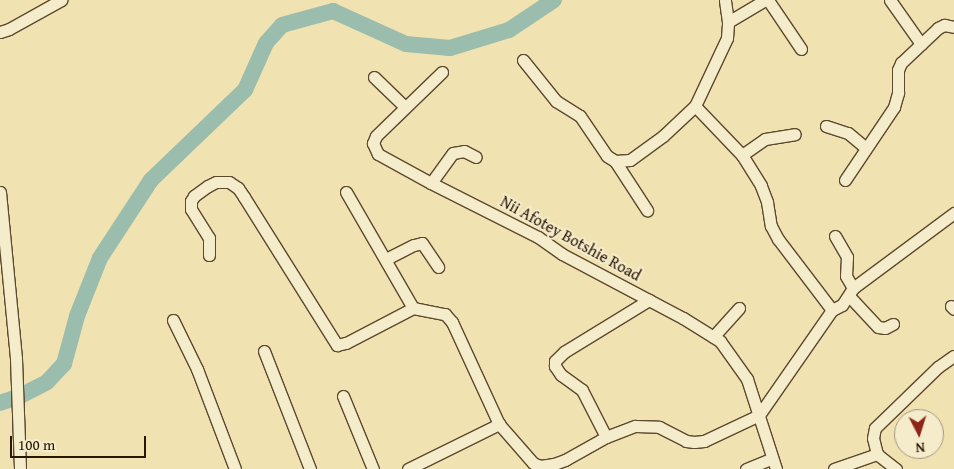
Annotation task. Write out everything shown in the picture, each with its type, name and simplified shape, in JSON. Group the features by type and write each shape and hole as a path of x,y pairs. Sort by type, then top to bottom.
{"street":[{"path":"0,32 9,29 61,0"},
{"path":"615,161 630,160 647,149 694,106 724,46 728,22 725,0"},
{"path":"728,22 766,0 801,49"},
{"path":"890,0 921,44"},
{"path":"845,180 894,107 898,93 898,70 901,63 944,25 954,27"},
{"path":"523,60 556,101 580,116 607,156 615,161 647,210"},
{"name":"Nii Afotey Botshie Road","path":"442,72 376,136 374,147 385,158 431,184 492,212 538,237 562,254 649,300 720,341 747,378 773,464"},
{"path":"374,77 405,107"},
{"path":"694,106 742,154 761,186 767,202 771,226 778,239 832,310"},
{"path":"826,126 848,133 866,148"},
{"path":"742,154 765,139 795,134"},
{"path":"431,184 453,153 464,151 476,156"},
{"path":"208,255 209,238 191,209 191,202 194,196 208,186 216,182 229,182 238,188 244,197 337,345 346,343 413,308 438,311 445,314 452,322 498,424 533,463 540,466 565,460 606,437 644,425 659,427 686,441 704,441 759,415 832,310 842,305 851,292 954,213"},
{"path":"0,192 17,374 20,469"},
{"path":"346,192 413,308"},
{"path":"835,236 847,257 846,276 851,292 878,326 885,328 893,324"},
{"path":"386,259 414,244 422,243 438,267"},
{"path":"606,437 580,388 561,375 554,361 564,352 649,300"},
{"path":"713,337 739,308"},
{"path":"173,320 197,369 235,469"},
{"path":"264,351 310,469"},
{"path":"896,469 877,454 872,438 879,423 938,367 954,356"},
{"path":"343,396 373,469"},
{"path":"408,469 498,424"},
{"path":"834,469 877,454"},
{"path":"746,469 773,464"}],"waterway":[{"path":"0,403 20,396 47,382 64,364 77,316 100,258 151,180 245,90 266,43 282,25 333,11 406,44 450,48 509,30 554,0"}]}
